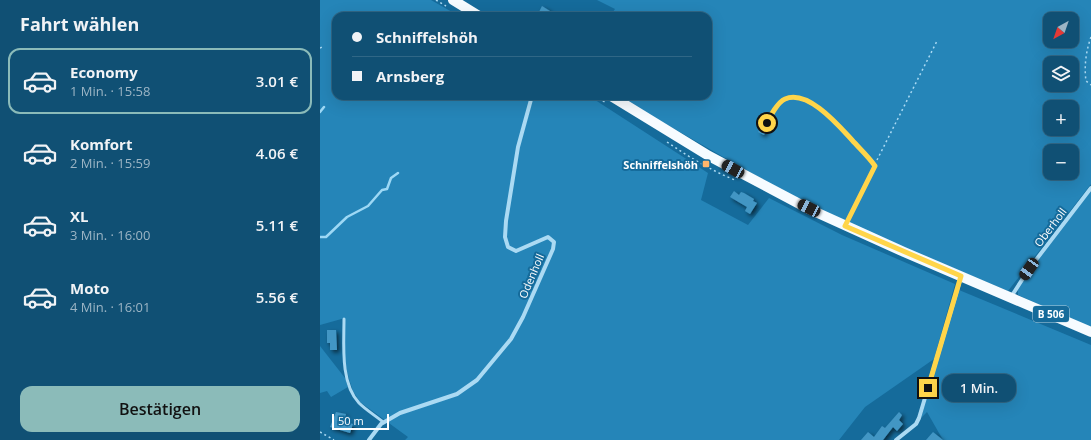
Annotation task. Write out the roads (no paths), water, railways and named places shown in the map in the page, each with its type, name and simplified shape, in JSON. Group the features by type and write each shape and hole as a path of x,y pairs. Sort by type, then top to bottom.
{"main road":[{"path":"449,3 470,12"},
{"name":"B 506","path":"618,100 715,159 762,185 845,226 1091,332"}],"street":[{"name":"Odenholl","path":"369,440 380,424 400,412 457,394 478,380 511,339 523,317 553,249 554,242 548,237 516,251 508,247 505,236 506,220 518,147 531,100"},
{"name":"Oberholl","path":"1010,297 1029,269 1091,188"},
{"path":"896,440 916,424 919,418 961,276"}],"lane":[{"path":"767,123 772,113 782,101 791,97 808,102 828,114 875,166 845,226"},
{"path":"344,319 344,364 347,380 352,393 358,402 384,422"}],"waterway":[{"path":"320,112 324,107"},
{"path":"320,237 326,237 347,217 368,206 382,190 387,189 391,178 398,173"}],"place":[{"name":"Schniffelshöh","path":"706,164"}]}
